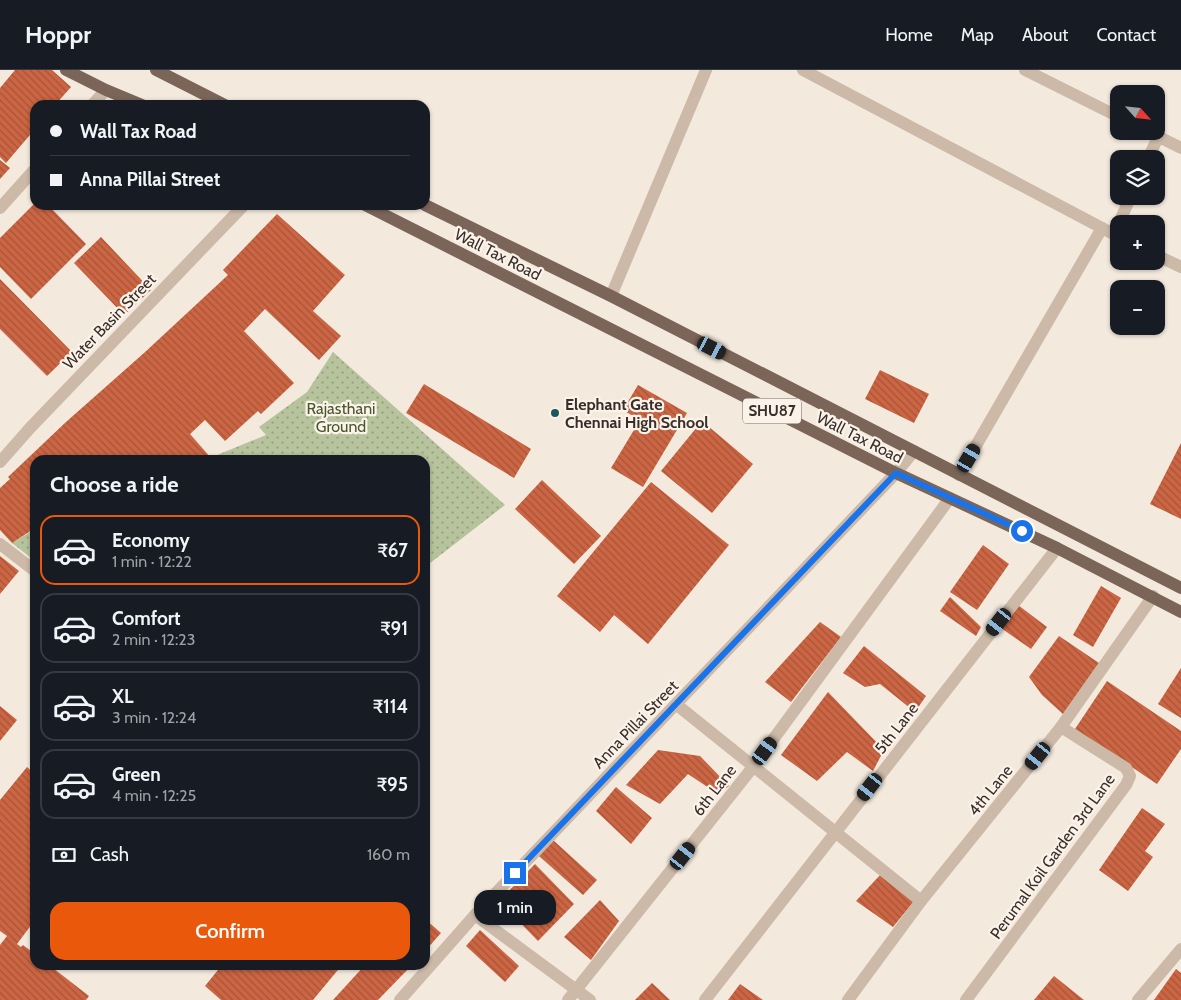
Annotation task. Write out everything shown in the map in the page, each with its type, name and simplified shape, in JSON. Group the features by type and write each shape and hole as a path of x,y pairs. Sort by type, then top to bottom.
{"main road":[{"path":"66,70 130,100"},
{"path":"156,70 215,100"},
{"name":"Wall Tax Road","path":"430,207 611,296 1181,588"},
{"name":"Wall Tax Road","path":"376,210 896,473 1057,548 1181,612"}],"street":[{"path":"611,296 706,70"},
{"path":"803,70 1110,232"},
{"path":"1024,70 1110,113"},
{"path":"97,100 106,90"},
{"path":"1165,140 1181,148"},
{"path":"0,208 30,175"},
{"name":"Water Basin Street","path":"0,462 30,428 239,210"},
{"path":"959,475 1102,228"},
{"path":"1165,259 1181,267"},
{"name":"Anna Pillai Street","path":"430,966 475,915 677,705 914,452"},
{"name":"6th Lane","path":"568,1000 753,767 950,498"},
{"path":"0,544 30,567"},
{"name":"5th Lane","path":"705,1000 1057,548"},
{"name":"4th Lane","path":"848,1000 921,901 1062,727 1153,596"},
{"path":"677,705 921,901"},
{"name":"Perumal Koil Garden 3rd Lane","path":"966,1000 1126,785 1130,776 1126,768 1062,727"},
{"path":"475,915 590,1000"},
{"path":"1138,1000 1181,948"},
{"name":"Anna Pillai Street","path":"400,1000 426,970"}],"green space":[{"name":"Rajasthani Ground","path":"333,352 505,505 430,563 430,455 217,455 266,435 259,427 307,392"},
{"path":"30,532 30,557 12,543"}],"building":[{"path":"15,70 52,70 71,87 59,100 30,100 30,135 6,163 0,157 0,88"},
{"path":"0,160 10,168 0,179"},
{"path":"30,208 30,210 53,210 86,244 31,299 0,267 0,238"},
{"path":"277,214 345,275 313,311 341,336 319,360 265,309 244,331 294,383 261,414 258,411 225,441 205,420 190,434 208,455 31,455 228,275 223,270"},
{"path":"101,237 151,290 124,315 74,263"},
{"path":"0,279 72,352 47,376 0,329"},
{"path":"880,370 929,394 914,423 865,399"},
{"path":"424,384 531,449 514,478 406,413"},
{"path":"638,385 687,413 643,487 611,468 640,420 623,410"},
{"path":"702,421 753,464 712,513 661,471"},
{"path":"1181,443 1181,519 1150,504"},
{"path":"30,456 30,531 12,543 0,530 0,488 10,479 8,477"},
{"path":"542,480 601,536 574,564 515,509"},
{"path":"651,482 729,545 648,644 614,615 600,632 557,596"},
{"path":"983,545 1009,564 977,610 950,592"},
{"path":"0,556 19,571 0,594"},
{"path":"1101,586 1121,598 1093,647 1073,635"},
{"path":"950,597 981,627 976,636 940,611"},
{"path":"1018,605 1047,627 1031,649 1001,628"},
{"path":"820,622 841,637 791,702 765,682"},
{"path":"1059,636 1099,663 1063,714 1042,695 1029,677"},
{"path":"864,646 926,696 915,712 880,684 865,687 843,673"},
{"path":"1181,668 1181,718 1158,704"},
{"path":"1107,681 1181,731 1181,749 1157,784 1075,729"},
{"path":"828,692 884,750 873,771 847,752 817,781 781,755"},
{"path":"0,706 17,720 0,741"},
{"path":"658,750 700,756 729,786 718,794 688,774 660,804 626,785"},
{"path":"27,767 30,770 30,927 17,944 21,947 23,945 30,950 30,970 55,970 89,996 86,1000 0,1000 0,945 7,936 0,931 0,800"},
{"path":"616,787 652,818 631,844 596,811"},
{"path":"1142,808 1165,824 1145,851 1153,857 1128,891 1099,870"},
{"path":"553,840 597,880 583,895 539,856"},
{"path":"535,864 574,904 538,941 499,901"},
{"path":"881,874 915,900 893,927 856,901"},
{"path":"600,900 619,921 591,960 564,937"},
{"path":"430,923 441,933 430,945"},
{"path":"480,930 519,966 505,982 466,946"},
{"path":"1176,969 1181,973 1181,1000 1154,1000"},
{"path":"218,970 338,970 313,1000 221,1000 205,986"},
{"path":"360,970 407,970 378,1000 333,1000"},
{"path":"1054,976 1084,1000 1034,1000"},
{"path":"652,983 670,1000 635,1000"},
{"path":"740,984 763,1000 728,1000"}],"place":[{"name":"Elephant Gate Chennai High School","path":"555,413"}],"route":[{"path":"515,873 896,473 1022,531"}]}
